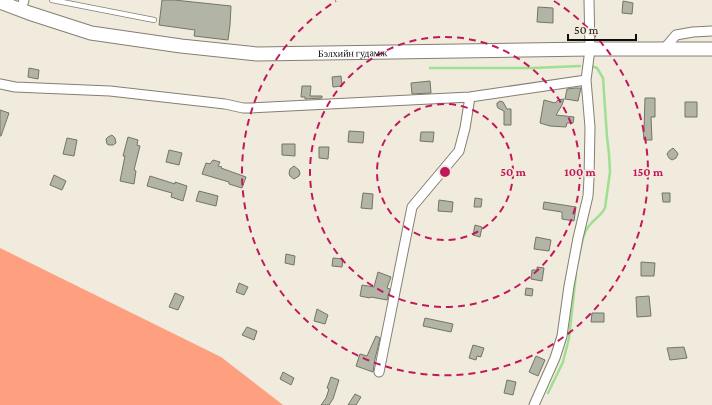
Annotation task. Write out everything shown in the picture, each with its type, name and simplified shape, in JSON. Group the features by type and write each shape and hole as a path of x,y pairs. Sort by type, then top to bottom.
{"main road":[{"name":"Бэлхийн гудамж","path":"0,2 23,5 91,33 181,46 257,54 590,49 712,49"}],"street":[{"path":"534,405 555,358 562,336 571,279 588,196 590,127 586,80 590,49 589,0"},
{"path":"664,49 676,35 712,31"},
{"path":"0,84 15,87 110,91 250,108 470,97 586,80"},
{"path":"379,372 412,207 459,151 470,97"}],"lane":[{"path":"52,0 154,20"}],"shaded area":[{"path":"0,248 221,357 283,405 0,405"}],"building":[{"path":"162,0 231,6 228,40 194,36 195,30 159,25"},
{"path":"623,1 633,3 632,14 622,13"},
{"path":"538,7 553,8 553,23 537,22"},
{"path":"29,68 39,70 38,79 28,77"},
{"path":"341,76 342,86 333,87 332,77"},
{"path":"430,81 431,93 412,94 411,83"},
{"path":"302,86 311,86 310,96 322,96 322,98 305,99 305,97 301,97"},
{"path":"581,88 578,101 565,99 567,89"},
{"path":"645,98 655,98 655,117 651,117 652,140 644,140 643,129"},
{"path":"564,99 556,115 574,117 573,123 567,123 566,127 550,126 540,123 544,100 555,103 558,100"},
{"path":"500,101 503,102 507,109 511,109 511,125 504,125 504,111 497,106 497,103"},
{"path":"685,102 697,102 697,117 685,117"},
{"path":"0,110 9,113 1,136 0,136"},
{"path":"349,131 364,132 363,143 348,142"},
{"path":"421,132 434,132 433,142 420,141"},
{"path":"112,135 115,138 116,143 109,145 107,144 106,139"},
{"path":"128,137 138,140 137,145 140,146 134,170 136,171 134,184 120,181 125,156 123,156"},
{"path":"67,138 77,140 74,156 63,154"},
{"path":"282,144 295,144 295,156 282,155"},
{"path":"319,147 329,147 328,159 319,158"},
{"path":"673,148 678,154 676,158 672,160 667,154"},
{"path":"169,150 182,153 179,165 166,162"},
{"path":"213,160 220,162 218,166 222,167 221,168 246,177 242,188 229,184 229,182 202,174 206,163 210,164"},
{"path":"294,166 300,173 299,176 294,179 289,173 290,169"},
{"path":"54,175 66,181 62,190 50,185"},
{"path":"150,176 175,184 175,182 187,186 183,201 171,197 172,193 147,186"},
{"path":"199,191 218,196 216,206 196,201"},
{"path":"363,193 373,194 372,209 361,208"},
{"path":"662,193 670,193 670,202 663,202"},
{"path":"475,198 482,199 481,207 474,207"},
{"path":"439,200 453,202 452,212 438,211"},
{"path":"544,202 576,207 574,221 562,219 562,212 543,209"},
{"path":"475,225 482,227 480,237 473,235"},
{"path":"536,237 551,240 549,251 534,249"},
{"path":"286,254 295,256 294,265 285,263"},
{"path":"333,258 343,259 342,267 332,266"},
{"path":"641,262 655,263 654,276 641,276"},
{"path":"537,267 544,268 542,281 531,279 532,270 537,270"},
{"path":"378,272 391,277 387,288 390,289 387,300 360,296 362,285 374,287"},
{"path":"239,283 248,287 244,295 236,292"},
{"path":"526,288 533,289 532,296 525,295"},
{"path":"175,293 184,297 178,310 169,307"},
{"path":"649,296 651,316 637,317 636,297"},
{"path":"317,309 328,315 325,324 314,321"},
{"path":"592,313 604,313 604,322 591,322"},
{"path":"425,318 453,324 451,332 423,326"},
{"path":"247,327 257,331 254,340 242,335"},
{"path":"376,336 380,338 373,372 356,366 360,354 367,356"},
{"path":"473,345 484,348 481,357 477,356 476,360 469,358"},
{"path":"684,347 687,358 670,360 667,348"},
{"path":"536,356 545,360 538,376 529,372"},
{"path":"283,372 294,378 291,385 280,379"},
{"path":"331,377 339,380 333,399 329,405 321,405 326,398 329,389 327,388"},
{"path":"507,380 516,382 513,395 504,393"},
{"path":"355,394 361,397 356,405 348,405"}],"waterway":[{"path":"430,68 533,68 580,66"},
{"path":"578,261 586,230 605,208 610,172 603,78 597,68 592,66"},
{"path":"548,393 563,362 569,338 576,274"}]}
